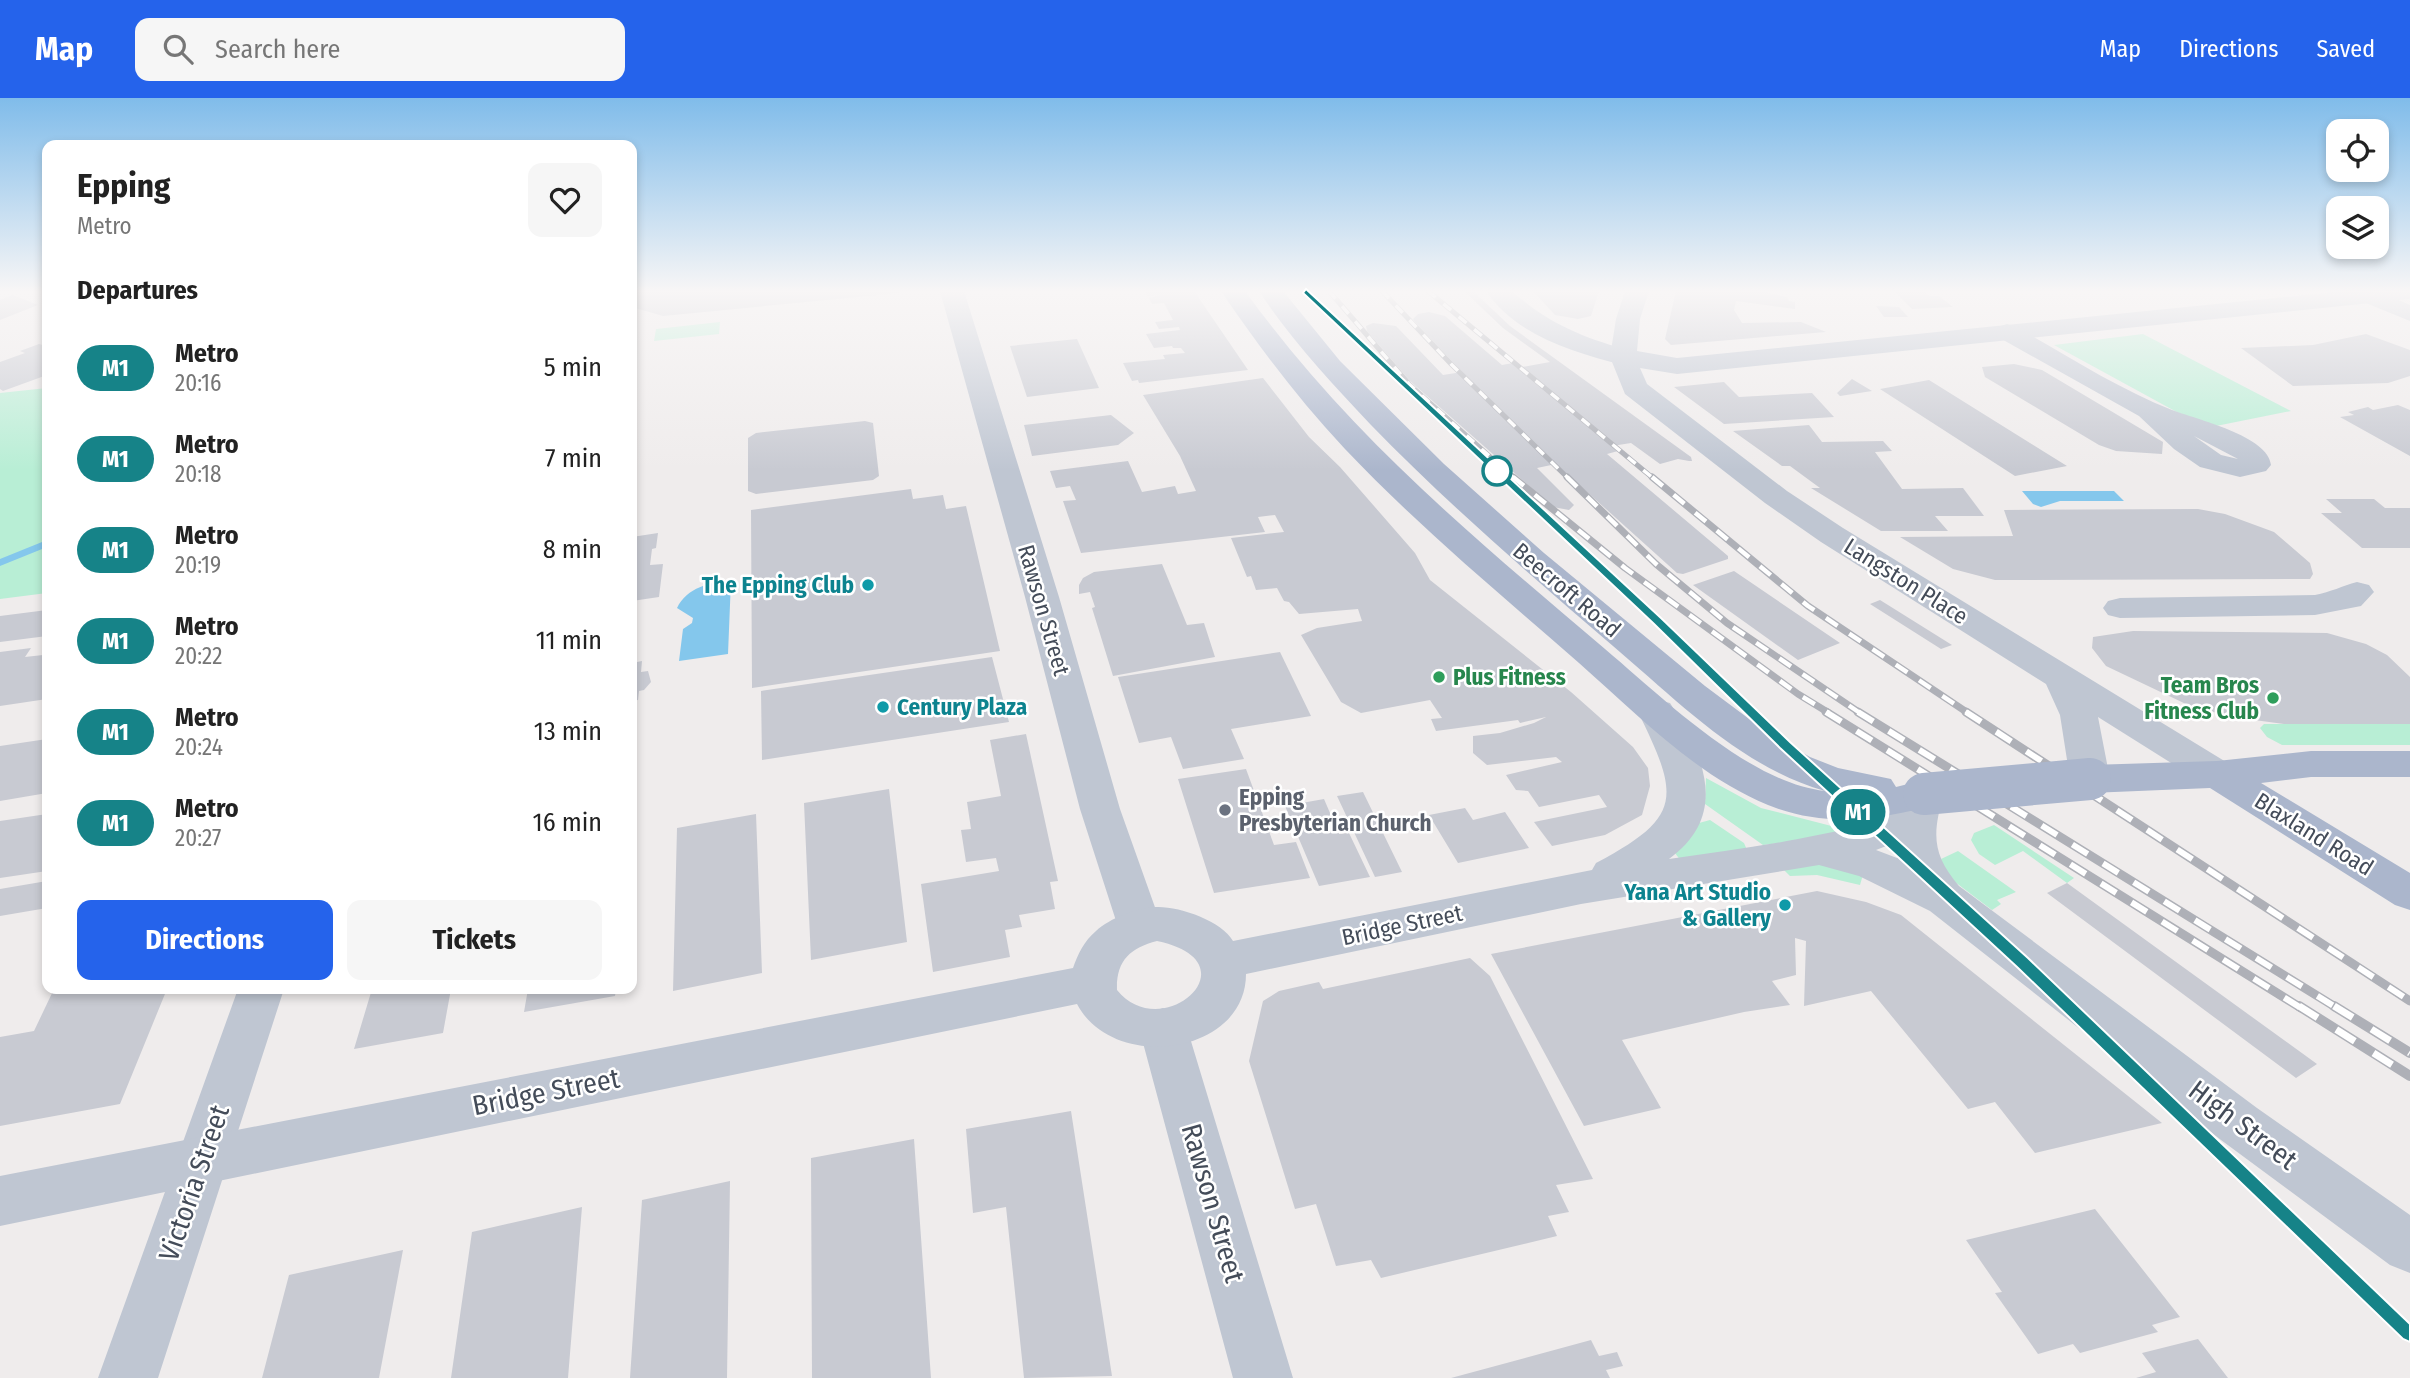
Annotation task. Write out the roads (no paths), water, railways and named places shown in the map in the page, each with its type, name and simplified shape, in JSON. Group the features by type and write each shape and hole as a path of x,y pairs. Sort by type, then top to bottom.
{"main road":[{"name":"Beecroft Road","path":"1278,351 1300,380 1396,486 1657,712 1728,766 1755,782 1791,798 1833,807 1859,808 1924,794 2090,779 2217,774"},
{"name":"Beecroft Road","path":"1316,351 1422,462 1483,519 1705,703 1769,750 1796,766 1828,779 1865,787 1924,794"},
{"path":"2217,774 2311,764 2410,764"},
{"path":"2217,774 2360,791 2410,790"},
{"name":"Blaxland Road","path":"2217,774 2410,894"}],"street":[{"name":"Rawson Street","path":"970,351 1042,597 1096,797 1140,927"},
{"path":"1599,351 1677,366 1825,351"},
{"path":"1623,357 1624,351"},
{"path":"2041,351 2149,410"},
{"name":"Langston Place","path":"1623,357 1635,388 1776,497 2217,774"},
{"path":"2120,608 2315,605 2348,599 2357,592"},
{"path":"2061,678 2077,705 2083,725 2090,779"},
{"name":"Beecroft Road","path":"1657,712 1684,764 1689,795 1687,808"},
{"name":"Bridge Street","path":"1223,961 1580,888 1821,851 1867,839 1883,831 1905,814 1924,794"},
{"name":"High Street","path":"1924,794 1915,820 1915,851 1926,878 1944,898 2239,1124 2410,1247"},
{"name":"Bridge Street","path":"1580,888 1647,856 1671,834 1687,808"},
{"name":"High Street","path":"1821,851 1872,864 1944,898"},
{"path":"1175,925 1191,930 1217,949 1223,961 1223,989 1216,1002 1202,1015 1183,1024 1163,1028 1143,1027 1108,1010 1098,998 1093,982 1094,968 1100,954 1110,942 1140,927 1175,925"},
{"name":"Bridge Street","path":"0,1201 1093,982"},
{"name":"Victoria Street","path":"128,1378 259,994"},
{"name":"Rawson Street","path":"1163,1028 1263,1378"}],"water":[{"path":"2022,491 2114,491 2124,501 2060,501 2041,507 2033,504"},
{"path":"731,580 728,654 679,661 683,629 692,623 693,618 677,608 681,601 700,587"}],"waterway":[{"path":"0,563 42,545"}],"railway":[{"path":"1380,351 1409,384 1515,479"},
{"path":"1439,351 1569,479"},
{"path":"1500,351 1654,479"},
{"path":"1513,477 1625,568 1798,694 1829,713"},
{"path":"1567,477 1656,564 1727,623 1860,713"},
{"path":"1652,477 1808,606 1968,713"},
{"path":"1826,712 2301,1008"},
{"path":"1858,712 2337,1008"},
{"path":"1966,712 2410,1001"},
{"path":"2299,1006 2410,1076"},
{"path":"2334,1006 2410,1053"}],"metro line":[{"name":"M1","path":"1369,351 1785,745 2022,963 2410,1332"}],"place":[{"name":"The Epping Club","path":"868,585"},
{"name":"Plus Fitness","path":"1439,677"},
{"name":"Team Bros Fitness Club","path":"2273,698"},
{"name":"Century Plaza","path":"883,707"},
{"name":"Epping Presbyterian Church","path":"1225,810"},
{"name":"Yana Art Studio & Gallery","path":"1785,905"}]}
